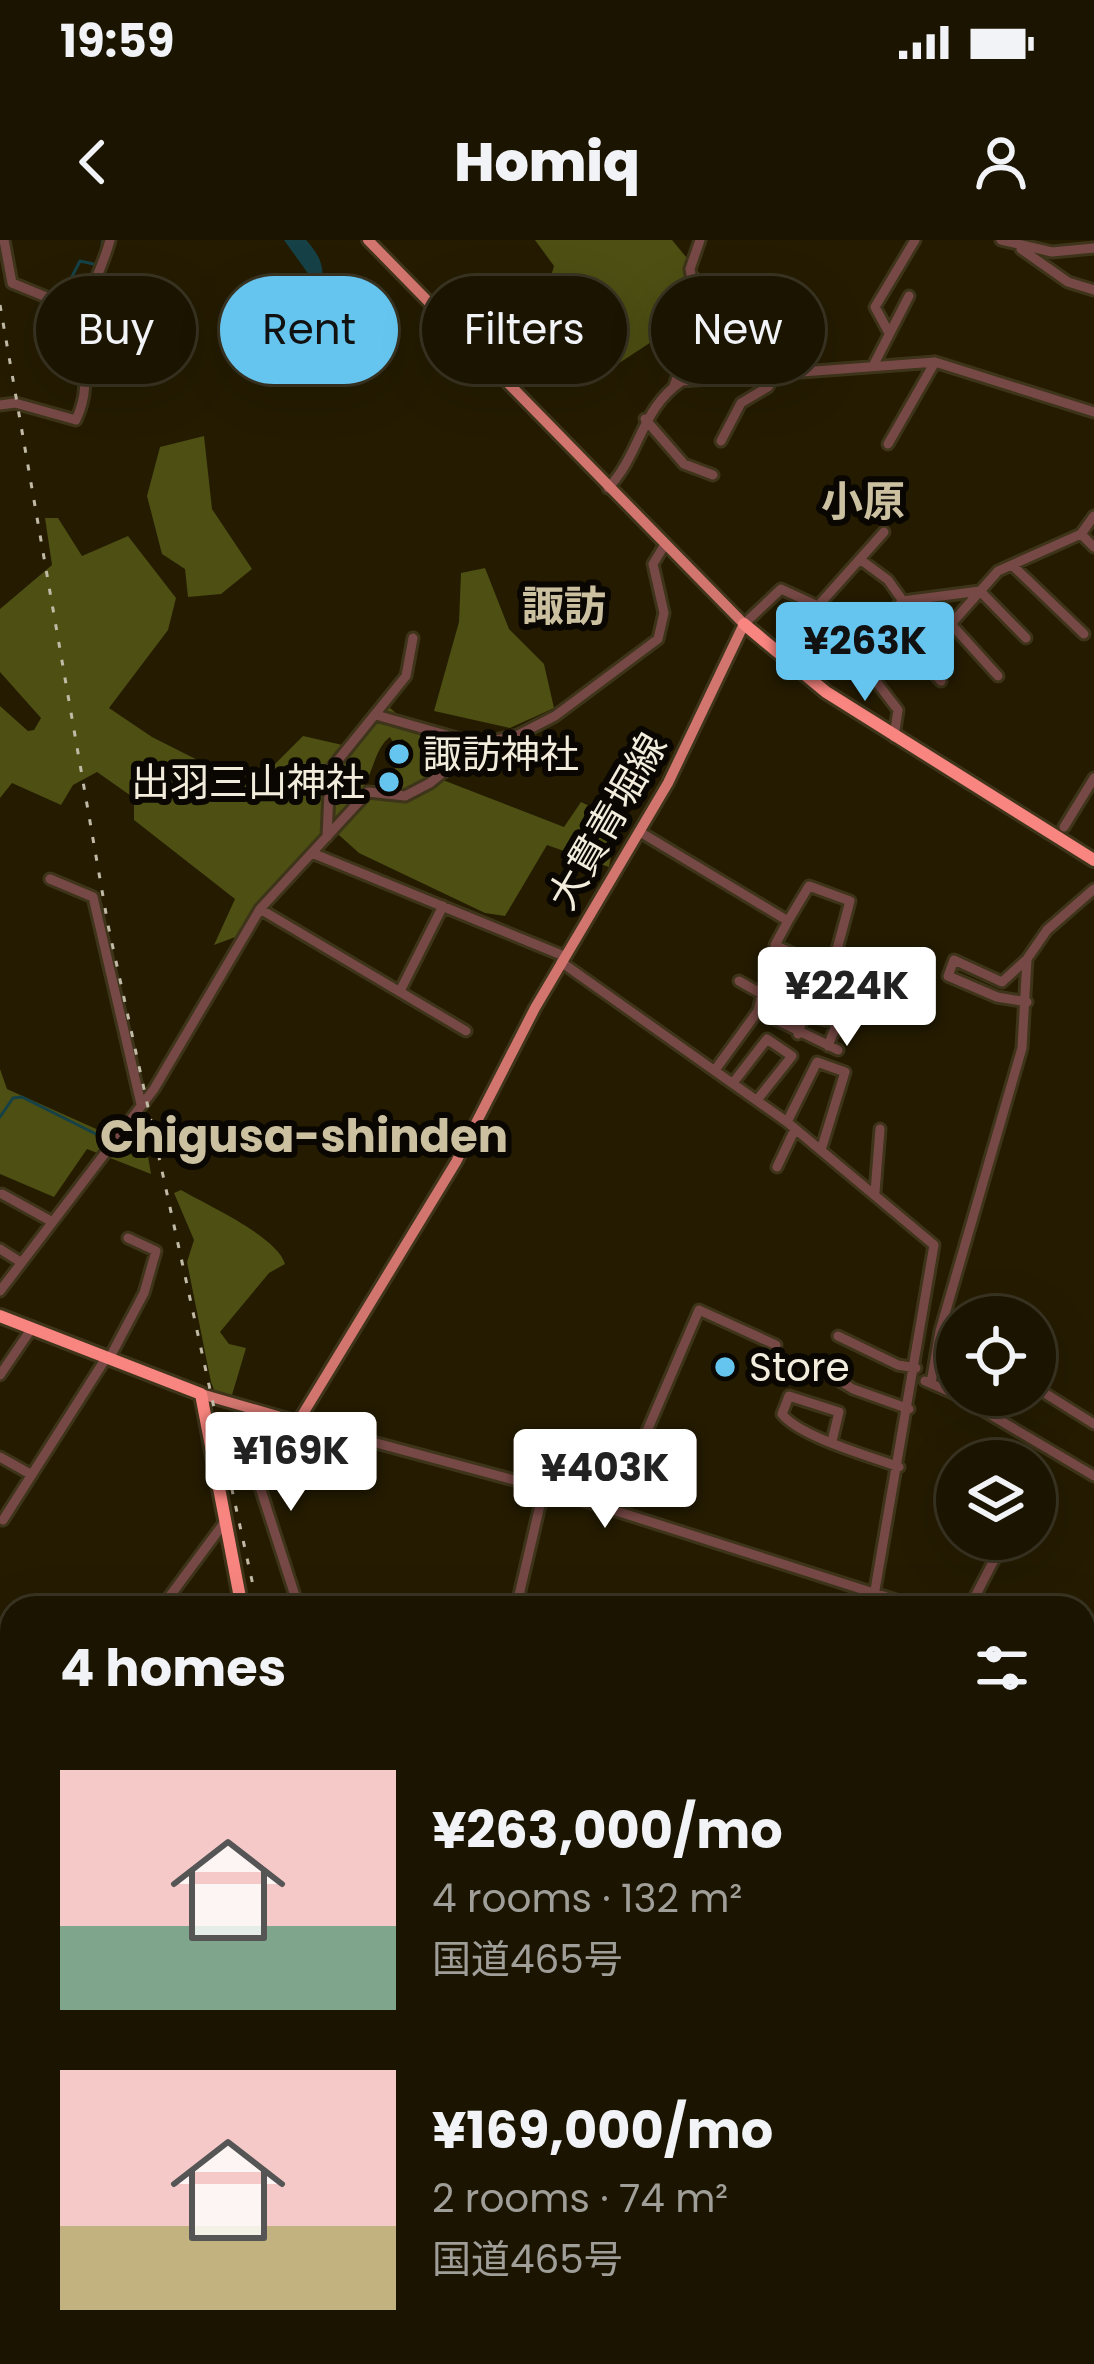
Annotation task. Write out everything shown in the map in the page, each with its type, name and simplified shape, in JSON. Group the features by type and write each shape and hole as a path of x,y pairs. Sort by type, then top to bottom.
{"highway":[{"path":"744,624 826,692 1094,860"},
{"path":"0,1316 201,1394 239,1596"}],"main road":[{"path":"368,240 744,624"},
{"name":"大貫青堀線","path":"298,1422 456,1162 562,959 640,832 744,624"},
{"path":"201,1394 298,1422"}],"street":[{"path":"4,240 12,283 36,293"},
{"path":"101,276 110,240"},
{"path":"608,488 628,464 646,419 674,386 699,316 690,269 700,240"},
{"path":"888,332 875,307 915,240"},
{"path":"1001,240 1052,253 1094,248"},
{"path":"1046,240 1052,253"},
{"path":"1019,247 1068,282 1094,290"},
{"path":"874,364 909,296"},
{"path":"888,444 935,362"},
{"path":"825,368 935,362 1094,412"},
{"path":"0,405 16,403 76,420 88,384"},
{"path":"674,386 688,384"},
{"path":"721,441 741,403 770,384"},
{"path":"646,419 684,464 713,475"},
{"path":"864,665 951,624 998,571 1081,534 1094,516"},
{"path":"818,606 884,532"},
{"path":"1081,534 1094,547"},
{"path":"0,1291 49,1220 141,1104 260,909 368,792 405,796 478,745 518,735 555,716 658,639 664,613 653,564 664,546"},
{"path":"861,560 888,580 903,601"},
{"path":"1012,565 1084,634"},
{"path":"744,624 776,590 788,590 818,606 898,710 894,737"},
{"path":"852,646 903,601 980,591"},
{"path":"980,591 1026,638"},
{"path":"951,624 998,676"},
{"path":"327,836 329,770 409,670 413,638"},
{"path":"908,646 941,681"},
{"path":"376,715 478,745"},
{"path":"1064,827 1094,778"},
{"path":"640,832 788,920"},
{"path":"295,1596 259,1484 261,1472 298,1422 544,1487 874,1596 934,1245 791,1126 562,959 312,853"},
{"path":"50,879 94,897 141,1104"},
{"path":"809,886 850,901 831,972 775,945 788,920 809,886"},
{"path":"1027,1002 997,997 948,976 954,961 1002,982 1047,931 1094,889"},
{"path":"400,991 443,906"},
{"path":"260,909 466,1031"},
{"path":"950,1296 1022,1048 1027,959"},
{"path":"716,1070 758,1011 762,994 740,981"},
{"path":"758,1011 798,1034 833,1048 837,1023 804,1014 798,1034"},
{"path":"733,1083 767,1040 792,1056 757,1100"},
{"path":"777,1167 817,1062 845,1072 821,1150"},
{"path":"875,1192 880,1130"},
{"path":"2,1194 49,1220"},
{"path":"3,1520 144,1293 156,1251 128,1238"},
{"path":"0,1249 19,1261"},
{"path":"613,1510 699,1310 776,1345"},
{"path":"0,1375 32,1328"},
{"path":"838,1336 936,1385"},
{"path":"931,1383 936,1354"},
{"path":"818,1367 853,1389 909,1408"},
{"path":"832,1441 838,1412 789,1396 784,1418 832,1441 899,1467"},
{"path":"1056,1400 1094,1424"},
{"path":"993,1416 1094,1476"},
{"path":"0,1457 32,1475"},
{"path":"519,1596 544,1487"},
{"path":"170,1596 224,1523"},
{"path":"975,1596 994,1560"}],"shaded area":[{"path":"535,240 672,240 701,276 651,276 651,342 627,358 627,276 552,276 554,266"},
{"path":"204,436 212,509 252,569 221,594 188,597 185,569 162,554 147,496 160,447"},
{"path":"45,518 58,518 82,556 128,536 176,598 168,630 109,708 152,737 265,794 274,765 303,736 347,746 383,702 439,750 430,775 564,827 581,802 618,820 609,867 547,845 505,916 485,913 359,853 330,827 238,936 214,945 235,899 134,820 134,798 97,772 73,785 61,805 12,783 0,798 0,706 28,731 41,718 0,672 0,609 52,565","holes":["390,737 394,744 402,739 409,744 406,756 381,784 386,791 368,796 348,816 349,805 364,787 379,750"]},
{"path":"485,568 509,629 544,664 554,708 510,728 434,711 459,622 461,573"},
{"path":"0,1069 7,1089 123,1141 141,1115 151,1174 87,1149 54,1197 0,1174"},
{"path":"181,1190 256,1233 285,1264 269,1273 220,1332 229,1344 246,1348 232,1395 215,1392 211,1382 187,1262 194,1240 174,1193"}],"water":[{"path":"284,240 306,240 312,247 323,276 310,276"}],"waterway":[{"path":"100,257 103,240"},
{"path":"16,278 61,298 80,261 98,265"},
{"path":"0,1117 13,1098 22,1097 104,1138"}],"railway":[{"path":"0,305 108,925 255,1596"}],"place":[{"name":"諏訪神社","path":"399,754"},
{"name":"出羽三山神社","path":"389,782"},
{"name":"Store","path":"725,1367"}],"district":[{"name":"小原","path":"863,501"},
{"name":"諏訪","path":"564,606"},
{"name":"Chigusa-shinden","path":"304,1136"}]}
